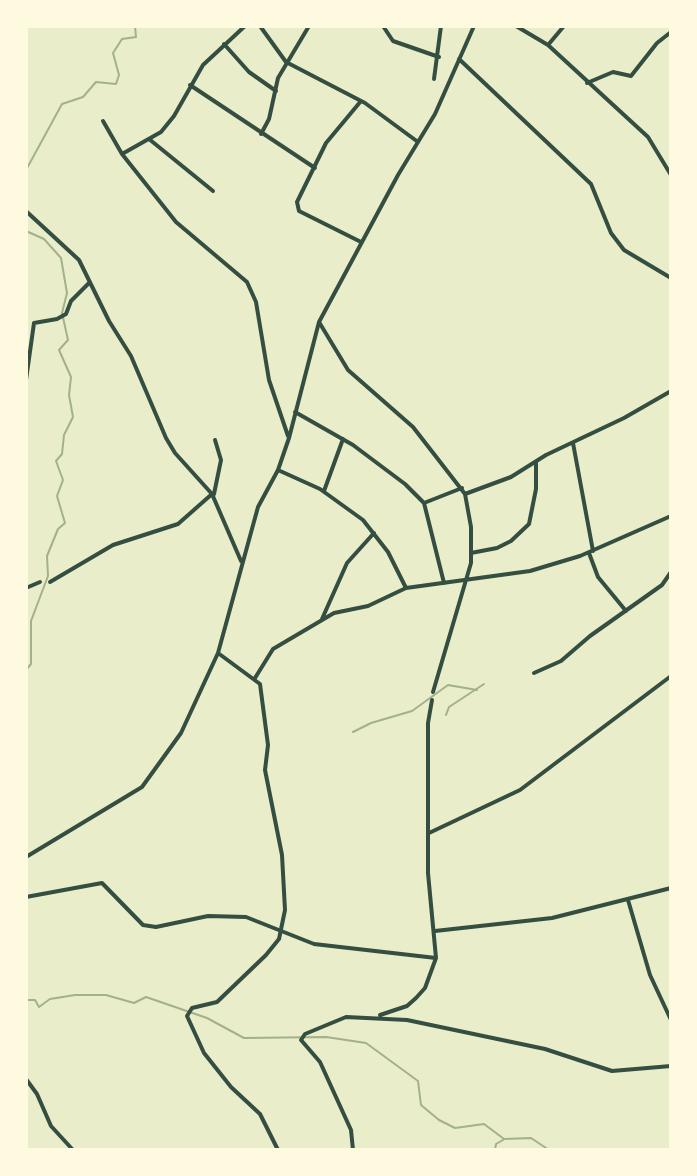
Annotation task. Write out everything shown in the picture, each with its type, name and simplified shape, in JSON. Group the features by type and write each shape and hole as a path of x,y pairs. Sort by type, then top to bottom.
{"street":[{"path":"122,154 149,139 174,116 203,65 245,26"},
{"path":"260,26 286,62 361,101 418,142"},
{"path":"261,134 269,119 286,62 309,26"},
{"path":"383,26 393,41 439,57"},
{"path":"434,79 441,26"},
{"path":"26,857 130,796 152,777 193,710 218,653 258,507 278,470 289,438 319,322 435,114 474,26"},
{"path":"516,26 548,45 652,141 671,175"},
{"path":"548,45 564,26"},
{"path":"587,83 613,72 631,76 657,43 671,32"},
{"path":"224,44 249,72 276,91"},
{"path":"459,59 591,184 611,233 624,250 671,278"},
{"path":"190,85 315,168"},
{"path":"361,101 326,143 297,202 299,211 361,242"},
{"path":"103,121 122,154 176,222 247,282 256,302 269,380 289,438"},
{"path":"149,139 213,191"},
{"path":"27,212 69,247 131,356 146,398 175,453 213,495 242,563"},
{"path":"26,380 34,323 62,316 75,296 90,282"},
{"path":"319,322 348,370 413,427 463,491 471,553 467,582 433,692"},
{"path":"424,503 511,477 671,391"},
{"path":"295,412 343,439 405,484 424,503 444,583"},
{"path":"324,491 343,439"},
{"path":"50,582 118,542 178,524 213,495 221,460 215,440"},
{"path":"573,442 598,577 626,611"},
{"path":"471,553 497,548 511,541 529,524 536,489 536,462"},
{"path":"278,470 324,491 363,520 388,552 406,588"},
{"path":"255,678 267,654 322,620 368,606 406,588 530,571 591,552 671,516"},
{"path":"322,620 347,563 374,533"},
{"path":"534,673 561,661 662,585 671,572"},
{"path":"26,588 40,582"},
{"path":"218,653 255,678 264,705 268,745 265,770 282,855 285,910 275,946 217,1002 192,1008 187,1016 204,1053 216,1064 231,1087 260,1114 278,1150"},
{"path":"429,833 520,790 671,676"},
{"path":"378,1016 407,1006 425,988 436,958 428,873 428,723 432,700"},
{"path":"26,897 102,883 143,925 156,927 227,915 246,917 314,944 436,958"},
{"path":"435,931 552,918 671,888"},
{"path":"628,900 650,975 671,1020"},
{"path":"407,1006 407,1020"},
{"path":"353,1150 351,1130 320,1062 301,1040 305,1034 346,1017 378,1016 407,1020 545,1049 612,1071 671,1066"},
{"path":"26,1079 37,1094 51,1126 73,1150"}],"waterway":[{"path":"26,170 62,104 83,97 96,82 116,84 119,75 113,53 122,39 136,37 135,26"},
{"path":"26,231 44,239 61,258 67,293 62,313 68,340 59,350 71,377 69,395 73,417 64,435 62,454 56,461 63,480 57,496 65,523 58,529 47,556 48,576 31,621 31,664 26,670"},
{"path":"446,715 449,707 484,684"},
{"path":"353,732 371,723 412,711 448,685 477,690"},
{"path":"26,687 26,703"},
{"path":"26,1000 35,1000 39,1007 50,999 75,995 106,995 134,1003 146,997 207,1018 244,1038 326,1037 366,1043 418,1081 421,1105 439,1120 455,1128 484,1124 504,1139 531,1138 549,1150"},
{"path":"495,1150 496,1144 503,1140"}]}
